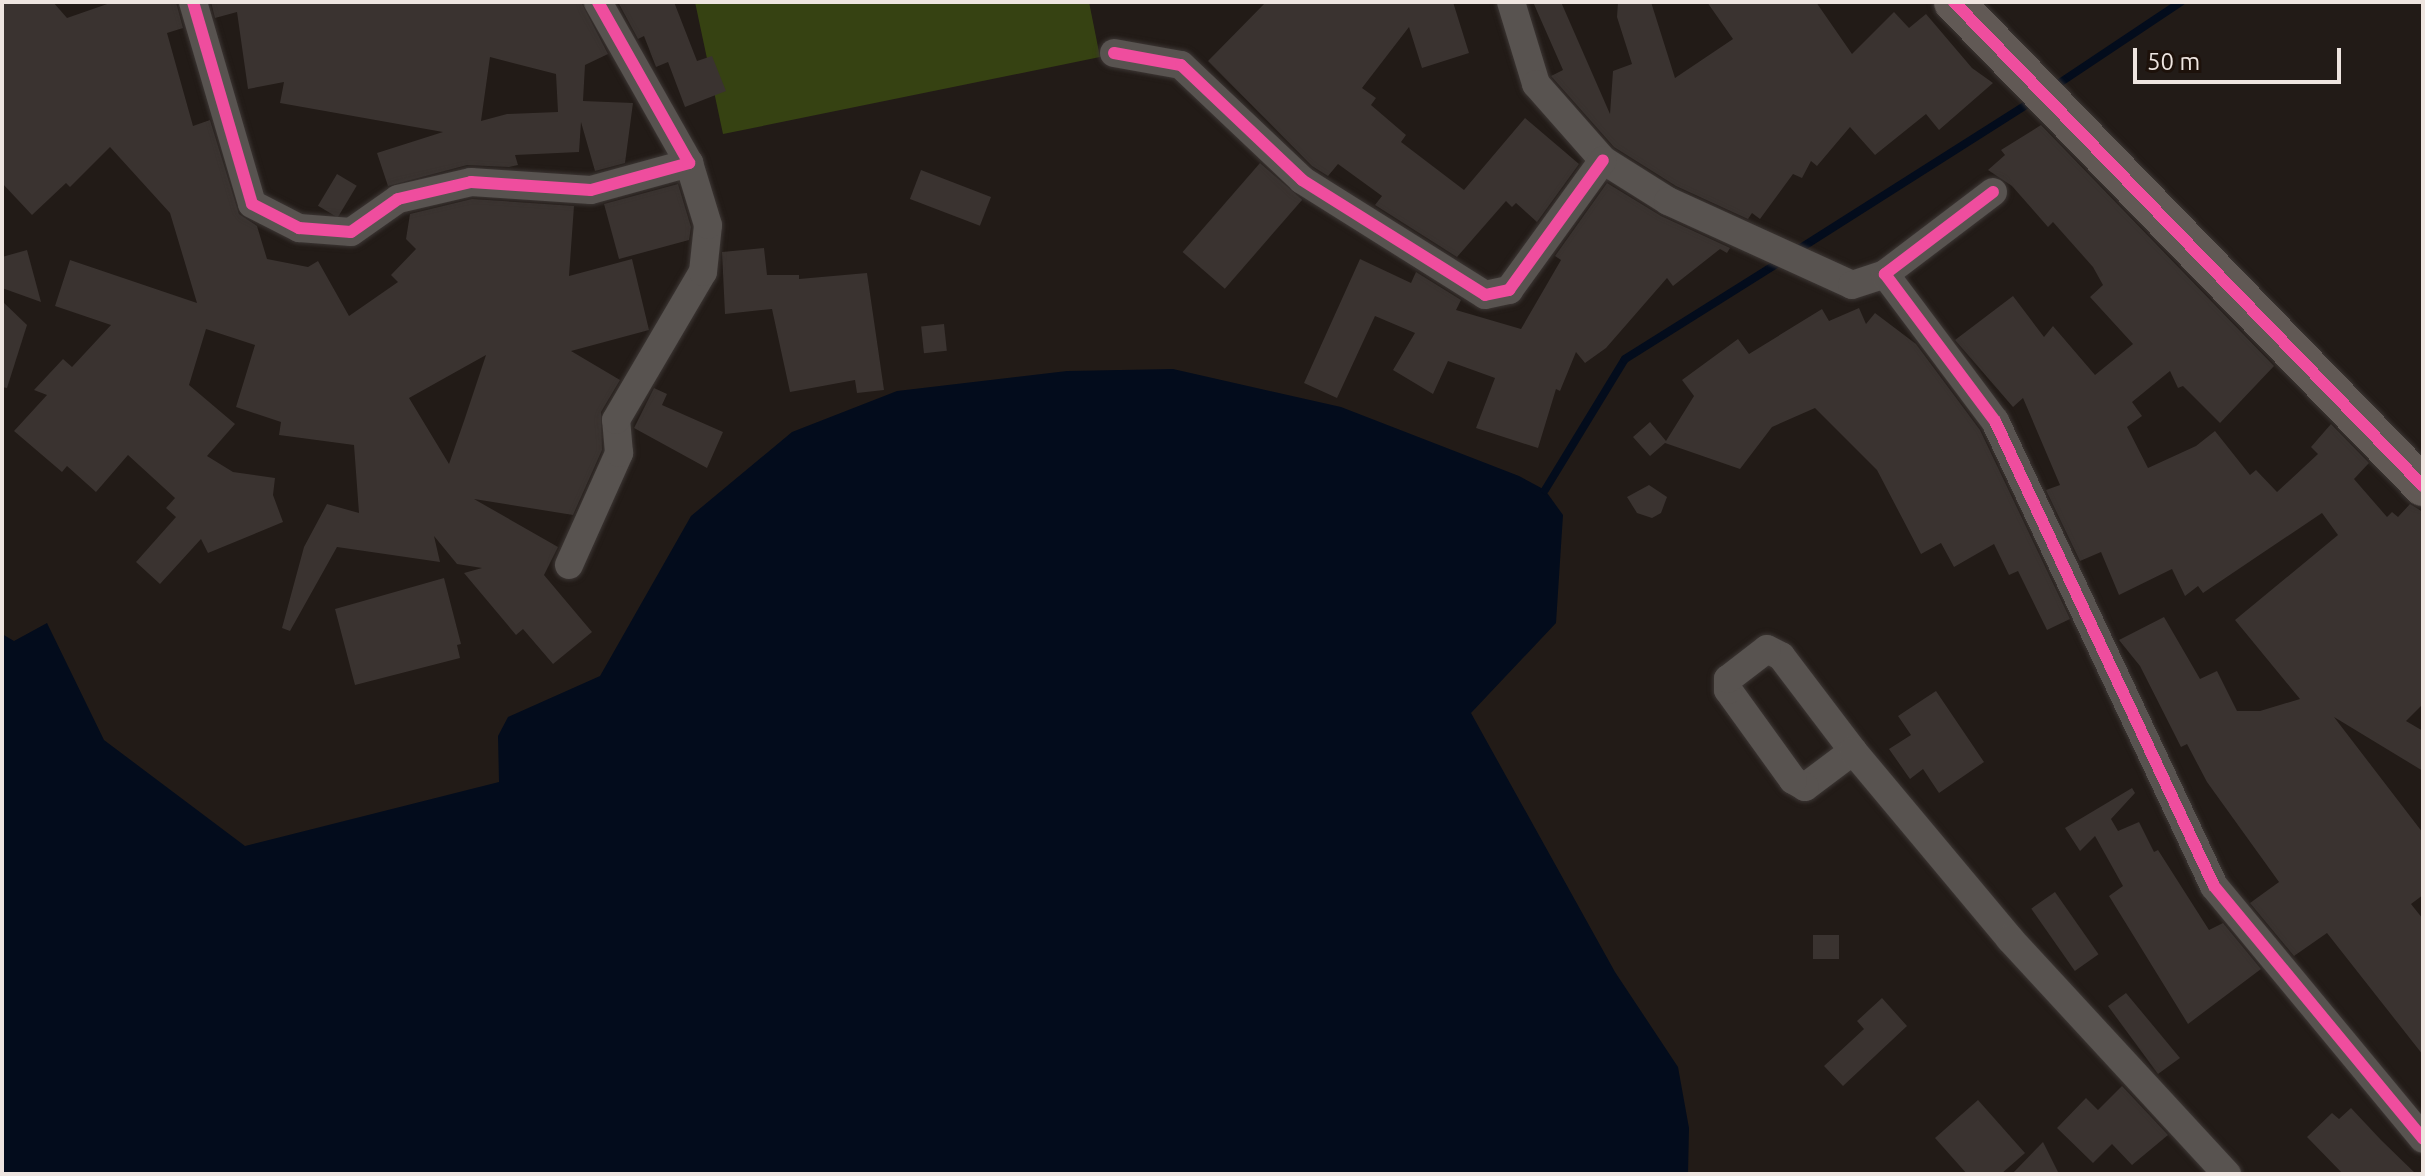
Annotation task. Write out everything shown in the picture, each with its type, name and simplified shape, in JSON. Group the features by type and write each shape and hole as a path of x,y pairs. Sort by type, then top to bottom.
{"street":[{"path":"193,2 252,204 299,228 351,232 398,199 471,182 591,190 689,163"},
{"path":"569,565 619,453 616,420 703,272 708,225 689,163 598,2"},
{"path":"1511,2 1536,84 1603,160 1668,201 1852,285 1885,274 1993,192"},
{"path":"1954,2 2423,486"},
{"path":"1114,53 1181,65 1302,180 1485,295 1509,290 1603,160"},
{"path":"1885,274 1995,421 2214,886 2423,1139"},
{"path":"1853,751 1799,787 1728,690 1728,679 1774,649 1853,751 2010,939 2227,1174"}],"green space":[{"path":"695,2 1089,2 1100,57 723,134"}],"water":[{"path":"1173,369 1341,407 1519,476 1545,490 1563,515 1556,623 1471,713 1615,972 1678,1067 1689,1128 1688,1174 2,1174 2,634 14,641 47,623 104,740 245,846 499,782 498,736 508,717 600,676 691,516 792,432 897,391 1067,371"}],"building":[{"path":"2,2 53,2 67,18 113,2 176,2 183,28 167,33 193,126 210,120 239,214 257,226 267,259 308,267 318,261 349,316 398,282 391,275 416,249 406,239 410,214 472,199 574,206 569,276 632,259 649,330 571,351 620,380 601,412 602,450 573,515 474,499 558,547 544,575 592,632 553,664 523,629 516,635 464,573 482,568 457,564 434,536 440,562 337,547 290,631 282,628 304,547 327,504 359,513 354,445 279,435 281,422 236,407 255,345 206,329 189,385 235,424 207,456 233,472 275,478 273,495 283,522 208,553 201,539 160,584 136,562 176,517 166,508 175,498 128,455 96,492 67,466 62,472 14,431 47,395 34,390 63,359 72,367 111,325 55,306 70,260 197,303 170,213 110,147 70,187 66,183 32,215 2,183","holes":["486,355 449,464 409,398"]},
{"path":"211,2 581,2 608,54 585,65 583,101 633,103 625,163 595,171 581,122 579,152 515,155 518,165 467,165 388,186 377,153 443,132 280,103 284,82 248,89 237,12 215,18","holes":["490,57 556,74 558,112 507,114 481,121"]},
{"path":"618,2 674,2 697,61 712,56 726,91 685,107 668,62 656,67 644,36 638,39"},
{"path":"1266,2 1453,2 1469,53 1422,68 1409,27 1362,88 1376,98 1371,105 1406,135 1401,142 1464,190 1525,118 1579,164 1537,222 1516,203 1512,207 1506,201 1457,257 1375,205 1382,196 1338,164 1328,176 1312,166 1208,61"},
{"path":"1533,2 1561,2 1610,114 1613,71 1632,64 1617,17 1618,2 1651,2 1675,78 1733,39 1707,2 1816,2 1852,54 1894,12 1909,28 1926,14 1972,68 1993,83 1939,130 1926,114 1875,155 1850,127 1817,166 1811,161 1802,178 1793,174 1760,219 1752,213 1748,219 1676,186 1614,147 1551,76 1563,70"},
{"path":"2041,125 2274,366 2220,423 2183,386 2178,388 2170,371 2132,402 2142,416 2127,427 2148,468 2196,446 2215,431 2250,475 2256,470 2277,492 2318,454 2311,447 2331,424 2369,463 2354,479 2387,517 2392,512 2398,517 2410,504 2423,512 2423,704 2406,721 2423,731 2423,771 2334,717 2423,833 2423,895 2411,904 2423,919 2423,1055 2327,933 2294,956 2250,903 2279,882 2207,782 2187,744 2181,747 2140,666 2119,640 2164,617 2200,679 2217,671 2237,711 2260,711 2300,699 2235,620 2338,535 2322,513 2203,593 2198,586 2185,596 2172,569 2119,595 2101,552 2080,561 2046,490 2060,485 2023,398 2013,407 1955,340 2013,296 2044,337 2053,326 2095,375 2133,344 2090,297 2103,285 2093,267 2053,222 2048,227 2012,186 1988,170 2005,155 2001,150"},
{"path":"1260,163 1302,200 1225,289 1183,252"},
{"path":"921,170 991,197 980,226 910,199"},
{"path":"337,174 357,186 338,218 318,206"},
{"path":"1607,183 1661,216 1730,248 1727,253 1720,249 1673,286 1667,278 1606,348 1585,363 1576,352 1560,391 1556,389 1538,448 1476,428 1495,378 1448,361 1433,394 1393,370 1415,333 1375,316 1337,398 1304,383 1360,259 1411,283 1416,272 1461,300 1456,310 1521,329 1561,260 1555,256"},
{"path":"678,184 691,227 689,240 619,259 604,204"},
{"path":"764,248 767,275 799,275 799,279 867,273 884,390 857,393 855,380 790,392 772,309 725,314 722,252"},
{"path":"27,250 41,302 2,288 2,257"},
{"path":"2,301 27,325 7,388 2,387"},
{"path":"1859,308 1866,324 1875,313 1916,344 1980,430 2070,619 2047,630 2018,571 2009,575 1994,544 1954,567 1941,543 1921,554 1877,470 1815,408 1772,427 1740,469 1665,443 1650,456 1633,437 1650,422 1666,441 1694,396 1682,380 1738,339 1749,354 1822,309 1829,321"},
{"path":"944,324 947,351 924,353 921,326"},
{"path":"654,388 667,394 662,405 723,432 707,468 634,428"},
{"path":"1649,485 1667,497 1661,513 1652,518 1637,513 1627,497"},
{"path":"444,578 461,644 457,645 460,658 355,685 335,609"},
{"path":"1936,691 1984,762 1939,793 1923,769 1910,779 1889,749 1911,735 1898,716"},
{"path":"2132,788 2135,793 2111,819 2118,831 2139,822 2154,852 2158,850 2209,930 2223,923 2261,969 2188,1024 2109,896 2123,886 2095,836 2080,851 2065,828"},
{"path":"2055,892 2099,954 2075,971 2031,909"},
{"path":"1813,935 1839,935 1839,959 1813,959"},
{"path":"2126,993 2180,1058 2158,1074 2108,1006"},
{"path":"1882,998 1907,1026 1843,1086 1824,1066 1864,1029 1857,1021"},
{"path":"2122,1086 2168,1135 2132,1165 2112,1144 2093,1163 2057,1128 2086,1098 2098,1110"},
{"path":"1978,1100 2025,1153 2001,1174 1967,1174 1935,1138"},
{"path":"2351,1108 2416,1174 2343,1174 2307,1137 2332,1113 2339,1119"},
{"path":"2043,1142 2059,1174 2012,1174"}],"waterway":[{"path":"2052,88 2181,2"},
{"path":"1796,251 2034,100"},
{"path":"1545,490 1625,359 1781,261"}],"cycle path":[{"path":"193,2 252,204 299,228 351,232 398,199 471,182 591,190 689,163 598,2"},
{"path":"1954,2 2423,486"},
{"path":"1114,53 1181,65 1302,180 1485,295 1509,290 1603,160"},
{"path":"1993,192 1885,274 1995,421 2214,886 2423,1139"}]}
